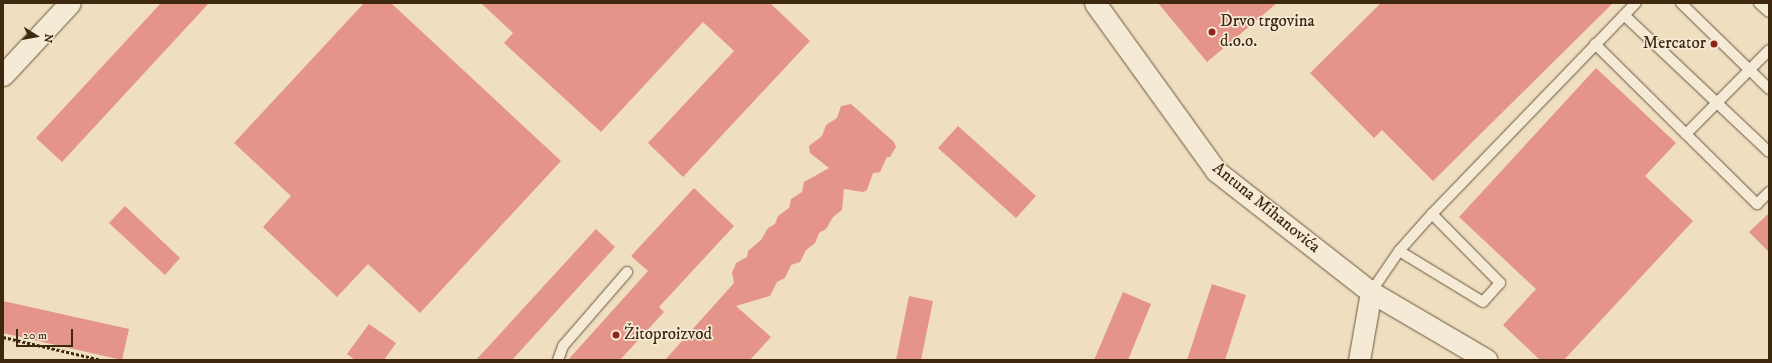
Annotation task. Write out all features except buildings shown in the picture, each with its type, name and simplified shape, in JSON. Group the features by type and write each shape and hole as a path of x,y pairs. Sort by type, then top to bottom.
{"street":[{"path":"3,75 70,3"},
{"name":"Antuna Mihanovića","path":"1094,3 1216,171 1371,292 1487,360"},
{"path":"1359,360 1371,292"}],"lane":[{"path":"1371,292 1399,251 1432,214 1636,3"},
{"path":"1681,3 1751,69 1769,89"},
{"path":"1760,3 1769,12"},
{"path":"1624,15 1718,102 1769,152"},
{"path":"1595,44 1757,204 1769,192"},
{"path":"1686,134 1769,50"},
{"path":"1399,251 1483,302 1492,292 1500,282 1432,214"},
{"path":"558,360 563,346 627,272"}],"path":[{"path":"3,337 102,360"}],"place":[{"name":"Drvo trgovina d.o.o.","path":"1212,32"},
{"name":"Mercator","path":"1714,44"},
{"name":"Žitoproizvod","path":"616,335"}]}
